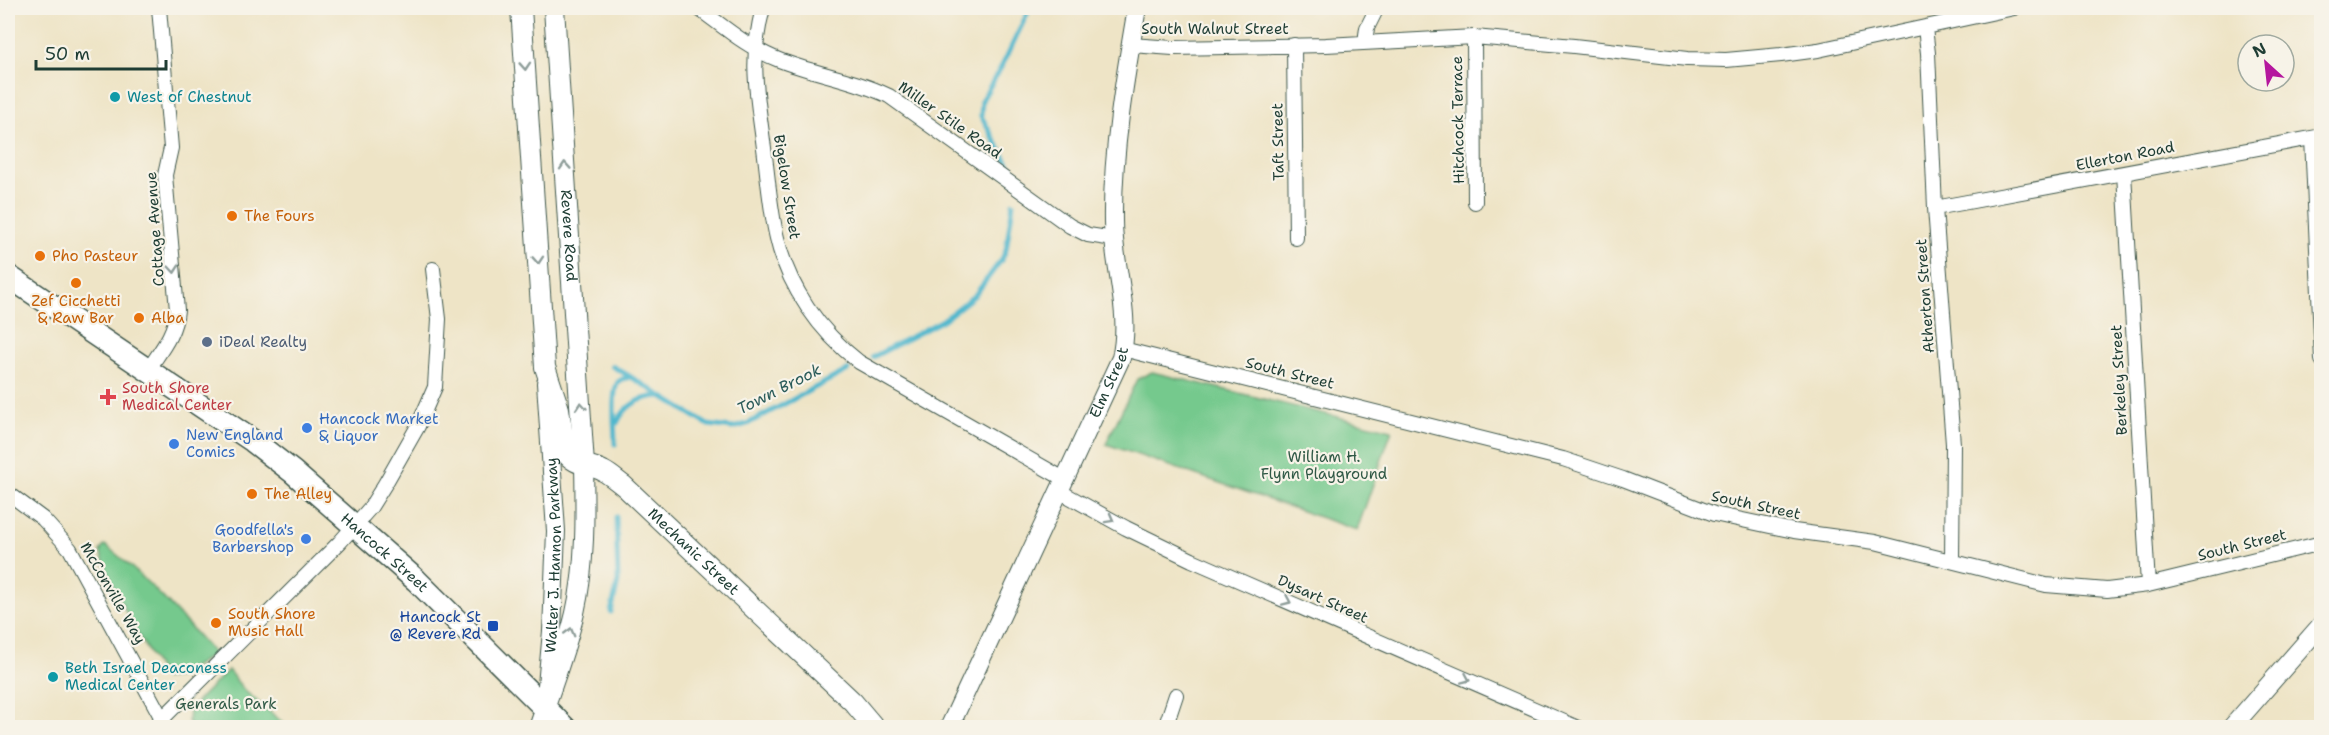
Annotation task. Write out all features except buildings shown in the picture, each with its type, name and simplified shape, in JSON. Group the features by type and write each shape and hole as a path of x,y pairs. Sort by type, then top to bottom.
{"main road":[{"path":"521,8 545,367"},
{"name":"Revere Road","path":"554,8 584,465"},
{"name":"Hancock Street","path":"8,276 273,456 356,525 436,600 542,718 565,728"},
{"name":"Mechanic Street","path":"545,367 559,409 565,451 572,460 604,472 624,486 853,702 876,728"}],"street":[{"name":"Cottage Avenue","path":"148,370 170,337 176,319 165,175 171,148 159,8"},
{"name":"Miller Stile Road","path":"698,8 755,49 780,60 866,86 889,96 1070,226 1098,238 1114,239"},
{"name":"Bigelow Street","path":"764,8 755,49 755,86 777,240 793,282 808,307 838,344 859,362 1062,485"},
{"name":"Elm Street","path":"949,728 1118,366 1123,349 1125,324 1114,239 1113,205 1119,129 1137,8"},
{"path":"1365,42 1367,28 1377,8"},
{"name":"South Walnut Street","path":"1131,45 1160,48 1294,45 1474,37 1668,57 1726,60 1800,53 2014,8"},
{"name":"Atherton Street","path":"1925,28 1929,64 1935,208 1953,444 1952,561"},
{"name":"Hitchcock Terrace","path":"1474,37 1475,202"},
{"name":"Taft Street","path":"1294,45 1296,238"},
{"path":"2317,137 2322,360"},
{"name":"Ellerton Road","path":"1935,208 2317,137"},
{"name":"Berkeley Street","path":"2124,173 2148,585"},
{"path":"161,725 356,525 385,484 418,426 435,387 439,319 433,269"},
{"name":"South Street","path":"1123,349 1563,459 1623,478 1714,514 1794,531 1875,542 2046,585 2107,590 2148,585 2322,543"},
{"name":"Walter J. Hannon Parkway","path":"542,718 552,631 556,551 545,367"},
{"name":"Walter J. Hannon Parkway","path":"542,718 569,637 579,594 584,531 584,465"},
{"name":"Dysart Street","path":"1062,485 1126,528 1192,560 1578,728"},
{"name":"McConville Way","path":"8,493 43,519 70,549 161,725"},
{"path":"2231,728 2322,624"},
{"path":"1165,728 1176,695"}],"green space":[{"name":"William H. Flynn Playground","path":"1152,372 1392,430 1357,530 1106,444 1137,379"},
{"name":"Generals Park","path":"105,545 149,583 214,654 176,678 164,679 113,585 100,551"},
{"name":"Generals Park","path":"228,670 245,691 288,727 192,727 188,721 189,709"}],"waterway":[{"name":"Town Brook","path":"1010,167 981,116 982,100 1003,64 1030,8"},
{"name":"Town Brook","path":"873,357 943,320 975,295 1002,259 1006,250 1013,203"},
{"path":"612,366 631,377"},
{"name":"Town Brook","path":"615,444 615,394 618,382 624,378 631,377 708,425 733,428 747,424 848,370"},
{"path":"617,423 624,411 634,403 660,396"},
{"name":"Town Brook","path":"611,612 618,582 616,517"}],"place":[{"name":"West of Chestnut","path":"115,97"},
{"name":"The Fours","path":"232,216"},
{"name":"Pho Pasteur","path":"40,256"},
{"name":"Zef Cicchetti & Raw Bar","path":"76,283"},
{"name":"Alba","path":"139,318"},
{"name":"iDeal Realty","path":"207,342"},
{"name":"South Shore Medical Center","path":"108,397"},
{"name":"Hancock Market & Liquor","path":"307,428"},
{"name":"New England Comics","path":"174,444"},
{"name":"The Alley","path":"252,494"},
{"name":"Goodfella's Barbershop","path":"306,539"},
{"name":"South Shore Music Hall","path":"216,623"},
{"name":"Hancock St @ Revere Rd","path":"493,626"},
{"name":"Beth Israel Deaconess Medical Center","path":"53,677"}]}
